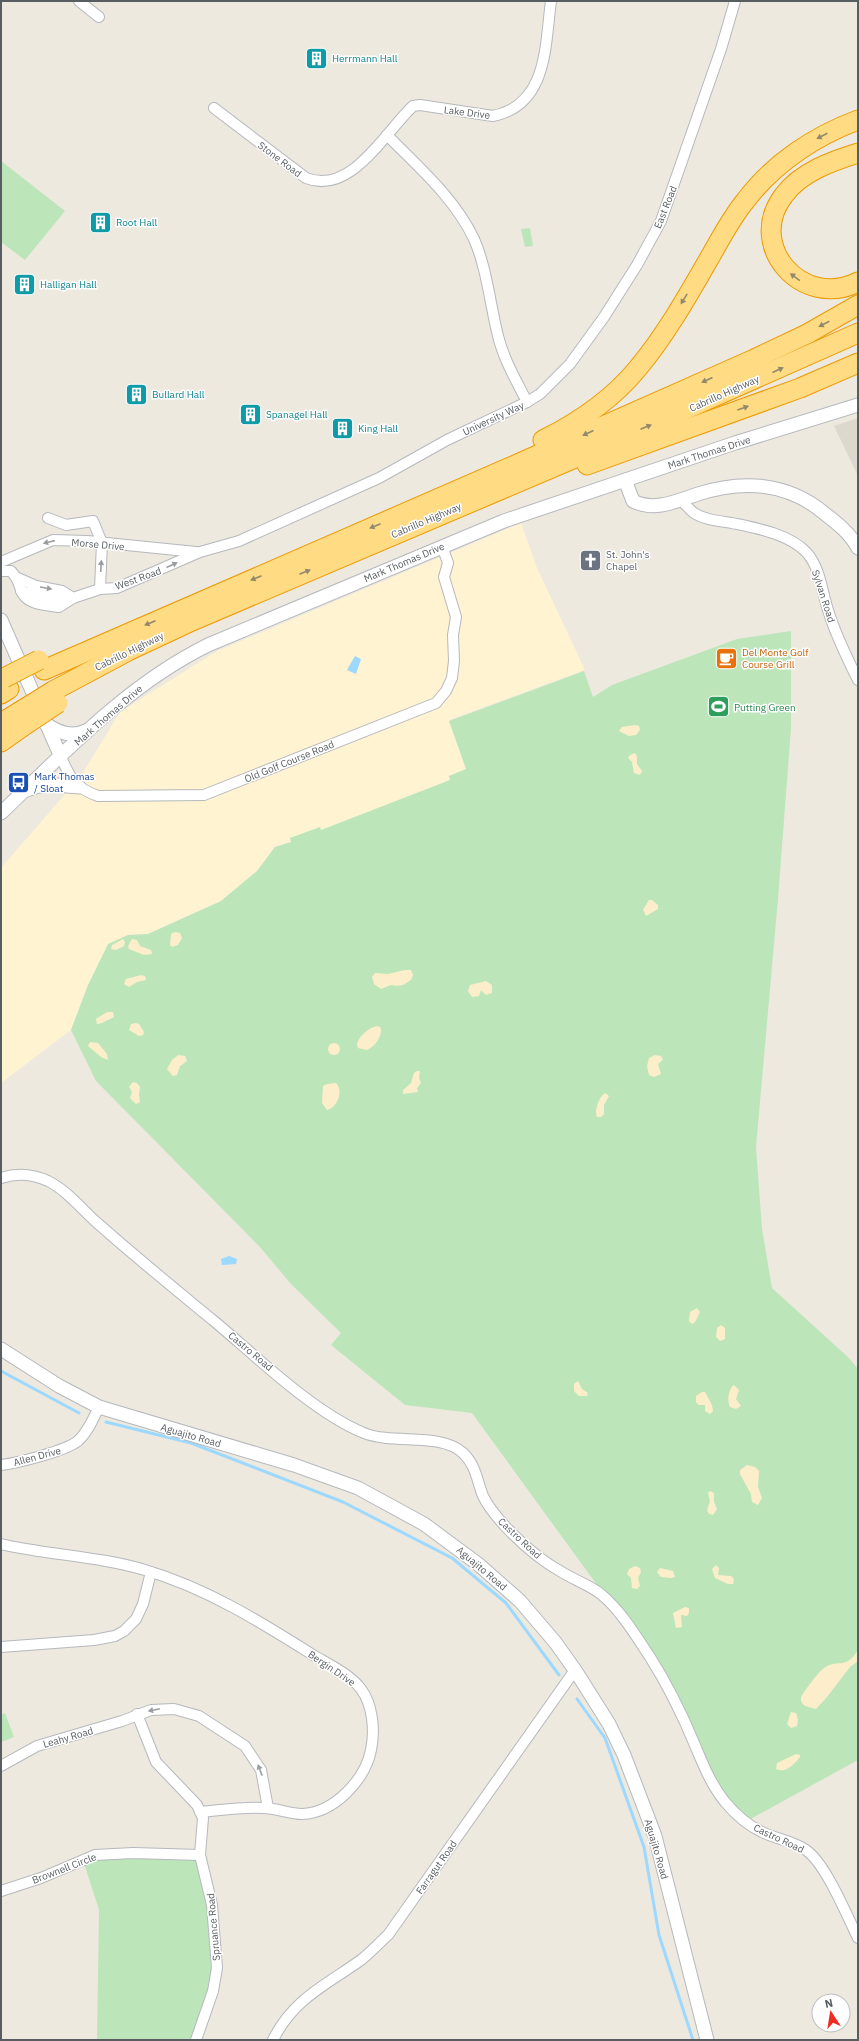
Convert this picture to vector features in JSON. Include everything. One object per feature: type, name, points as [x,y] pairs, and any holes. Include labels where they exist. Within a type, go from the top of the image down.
[{"type":"highway","points":[[411,510],[574,423],[610,397],[631,377],[653,348],[705,266],[736,213],[765,178],[813,141],[858,120]]},
{"type":"highway","points":[[705,266],[744,213],[773,186],[818,159],[858,143]]},
{"type":"highway","points":[[858,153],[822,167],[795,184],[784,194],[777,206],[773,220],[772,234],[774,247],[782,264],[790,273],[803,282],[820,288],[831,289],[846,287],[858,282]]},
{"type":"highway","name":"Cabrillo Highway","points":[[4,685],[42,665],[113,639],[411,510],[764,354],[807,334],[858,305]]},
{"type":"highway","name":"Cabrillo Highway","points":[[22,718],[165,633],[616,440],[858,333]]},
{"type":"highway","points":[[481,497],[564,474],[800,388],[858,363]]},
{"type":"highway","points":[[800,388],[846,379],[858,374]]},
{"type":"highway","points":[[1,723],[22,718]]},
{"type":"highway","points":[[1,742],[22,718]]},
{"type":"street","points":[[79,1],[99,17]]},
{"type":"street","name":"Lake Drive","points":[[387,135],[413,106],[420,105],[493,116],[503,114],[521,103],[531,92],[540,73],[551,1]]},
{"type":"street","name":"East Road","points":[[527,402],[540,394],[570,364],[604,316],[637,265],[661,221],[721,50],[735,1]]},
{"type":"street","name":"Stone Road","points":[[214,108],[306,178],[312,180],[328,181],[344,176],[361,162],[387,135]]},
{"type":"street","name":"University Way","points":[[200,552],[239,541],[373,481],[446,440],[527,402],[512,375],[502,349],[481,262],[470,233],[447,196],[387,135]]},
{"type":"street","name":"Mark Thomas Drive","points":[[1,813],[116,705],[148,681],[199,650],[504,521],[735,443],[858,405]]},
{"type":"street","points":[[625,480],[633,501],[642,506],[654,506],[729,487],[762,486],[781,489],[815,506],[843,529],[858,548]]},
{"type":"street","name":"Sylvan Road","points":[[681,500],[694,513],[706,518],[754,528],[783,538],[797,544],[808,554],[818,574],[829,613],[840,642],[858,680]]},
{"type":"street","points":[[48,518],[66,525],[93,521],[102,543],[100,589]]},
{"type":"street","name":"Morse Drive","points":[[1,562],[53,540],[102,543],[179,552],[200,552]]},
{"type":"street","name":"Old Golf Course Road","points":[[1,620],[4,639],[32,693],[72,780],[79,787],[98,796],[204,795],[436,702],[446,691],[452,678],[454,661],[453,635],[456,617],[444,577],[448,563],[442,546]]},
{"type":"street","name":"West Road","points":[[18,578],[21,591],[26,599],[33,603],[59,607],[73,598],[100,589],[117,588],[200,552]]},
{"type":"street","points":[[1,572],[10,571],[18,578],[36,586],[62,591],[73,598]]},
{"type":"street","points":[[46,724],[60,732],[69,734],[80,734],[91,728]]},
{"type":"street","points":[[24,791],[48,784],[79,787]]},
{"type":"street","name":"Castro Road","points":[[1,1178],[25,1175],[39,1178],[55,1186],[298,1390],[348,1425],[367,1434],[388,1440],[442,1442],[461,1451],[471,1462],[483,1496],[493,1512],[507,1528],[531,1550],[558,1571],[601,1595],[613,1607],[649,1656],[667,1686],[695,1744],[703,1767],[723,1799],[737,1816],[759,1831],[798,1846],[813,1856],[838,1897],[858,1938]]},
{"type":"street","name":"Aguajito Road","points":[[1,1350],[59,1386],[99,1407],[294,1464],[358,1488],[397,1508],[452,1544],[478,1564],[520,1601],[555,1642],[576,1670],[609,1724],[627,1762],[655,1836],[707,2040]]},
{"type":"street","name":"Allen Drive","points":[[1,1465],[64,1448],[77,1442],[86,1432],[99,1407]]},
{"type":"street","name":"Bergin Drive","points":[[1,1544],[118,1563],[151,1572],[202,1590],[245,1612],[346,1675],[356,1684],[366,1697],[372,1722],[372,1744],[367,1762],[354,1784],[331,1804],[312,1812],[298,1814],[268,1808],[200,1812]]},
{"type":"street","points":[[1,1647],[94,1640],[120,1633],[131,1626],[140,1613],[151,1572]]},
{"type":"street","name":"Farragut Road","points":[[273,2040],[279,2027],[299,2003],[318,1987],[360,1960],[388,1935],[576,1670]]},
{"type":"street","name":"Leahy Road","points":[[1,1766],[37,1746],[122,1721],[137,1714],[160,1709],[182,1710],[199,1716],[238,1740],[250,1753],[261,1770],[268,1808]]},
{"type":"street","name":"Spruance Road","points":[[137,1714],[156,1762],[190,1798],[200,1812],[204,1824],[200,1855],[212,1904],[217,1968],[213,1991],[196,2040]]},
{"type":"street","name":"Brownell Circle","points":[[1,1892],[41,1878],[94,1855],[133,1853],[200,1855]]},
{"type":"shaded area","points":[[858,418],[858,476],[834,426]]},
{"type":"shaded area","points":[[521,523],[537,568],[585,670],[449,720],[467,769],[449,776],[450,780],[358,817],[321,830],[320,828],[290,838],[291,842],[275,847],[257,871],[221,901],[148,934],[128,935],[88,985],[71,1030],[1,1083],[1,868],[81,776],[120,712],[217,651]]},
{"type":"green space","points":[[1,161],[65,211],[25,260],[1,242]]},
{"type":"green space","points":[[530,228],[533,246],[525,247],[521,229]]},
{"type":"green space","points":[[791,631],[791,728],[778,899],[756,1147],[762,1229],[772,1288],[849,1358],[858,1369],[858,1760],[745,1822],[723,1799],[667,1686],[613,1607],[472,1413],[405,1405],[331,1345],[341,1333],[291,1284],[260,1247],[96,1081],[71,1030],[88,985],[108,944],[128,935],[148,934],[221,901],[257,871],[275,847],[291,842],[290,838],[320,827],[321,830],[450,780],[449,776],[466,769],[449,721],[584,671],[593,697],[612,685],[737,639]]},
{"type":"green space","points":[[5,1713],[14,1737],[1,1742],[1,1715]]},
{"type":"green space","points":[[200,1855],[217,1968],[196,2040],[97,2040],[99,1910],[83,1860]]},
{"type":"sand","points":[[635,725],[639,726],[640,730],[636,735],[629,736],[619,731],[622,727]]},
{"type":"sand","points":[[635,753],[637,756],[637,764],[642,771],[640,775],[634,773],[632,762],[628,758],[630,755]]},
{"type":"sand","points":[[649,900],[652,900],[658,905],[658,909],[646,916],[643,910]]},
{"type":"sand","points":[[175,932],[180,933],[182,938],[178,945],[172,947],[170,945],[171,934]]},
{"type":"sand","points":[[123,939],[125,942],[124,946],[116,950],[111,949],[112,945]]},
{"type":"sand","points":[[132,939],[137,940],[140,946],[151,950],[152,954],[144,955],[129,949],[128,946]]},
{"type":"sand","points":[[411,970],[413,975],[411,980],[403,985],[391,985],[381,989],[374,984],[372,977],[375,973],[388,974]]},
{"type":"sand","points":[[141,975],[145,976],[146,980],[137,982],[129,987],[124,984],[126,979]]},
{"type":"sand","points":[[486,981],[492,985],[492,993],[486,995],[481,990],[479,996],[472,997],[468,991],[470,985]]},
{"type":"sand","points":[[107,1012],[113,1012],[114,1017],[97,1024],[96,1019]]},
{"type":"sand","points":[[131,1024],[139,1024],[144,1032],[143,1035],[139,1036],[129,1030]]},
{"type":"sand","points":[[378,1026],[381,1028],[381,1031],[375,1044],[367,1050],[358,1048],[357,1044],[362,1035],[371,1028]]},
{"type":"sand","points":[[90,1042],[98,1043],[107,1054],[108,1060],[101,1057],[88,1046]]},
{"type":"sand","points":[[334,1043],[338,1045],[340,1049],[338,1053],[334,1055],[330,1053],[328,1049],[330,1045]]},
{"type":"sand","points":[[178,1055],[185,1056],[187,1061],[180,1066],[177,1075],[173,1076],[167,1069],[172,1060]]},
{"type":"sand","points":[[655,1055],[661,1056],[663,1060],[658,1064],[661,1074],[654,1077],[649,1075],[647,1066],[649,1058]]},
{"type":"sand","points":[[420,1071],[419,1078],[421,1083],[417,1088],[418,1092],[403,1094],[403,1090],[411,1083],[414,1073]]},
{"type":"sand","points":[[133,1082],[137,1083],[140,1087],[140,1102],[136,1104],[130,1098],[132,1092],[129,1087]]},
{"type":"sand","points":[[336,1083],[339,1090],[338,1099],[331,1109],[327,1110],[322,1103],[323,1086]]},
{"type":"sand","points":[[605,1093],[609,1096],[604,1105],[604,1114],[601,1117],[597,1117],[596,1111],[598,1104],[601,1097]]},
{"type":"sand","points":[[697,1308],[700,1312],[695,1322],[692,1324],[689,1321],[690,1312]]},
{"type":"sand","points":[[721,1325],[725,1328],[725,1339],[720,1341],[716,1337],[717,1328]]},
{"type":"sand","points":[[578,1381],[582,1389],[588,1393],[587,1396],[579,1396],[574,1391],[574,1384]]},
{"type":"sand","points":[[734,1385],[739,1390],[736,1399],[741,1406],[736,1409],[730,1407],[729,1402],[729,1392]]},
{"type":"sand","points":[[702,1392],[705,1392],[712,1406],[713,1411],[710,1414],[705,1411],[705,1405],[699,1405],[696,1402],[696,1396]]},
{"type":"sand","points":[[747,1465],[755,1467],[759,1471],[758,1487],[762,1498],[758,1505],[752,1502],[751,1494],[740,1474],[740,1470]]},
{"type":"sand","points":[[710,1491],[714,1493],[714,1502],[717,1509],[713,1515],[709,1514],[707,1510],[710,1501],[708,1493]]},
{"type":"sand","points":[[716,1565],[719,1568],[718,1575],[731,1576],[734,1579],[733,1584],[728,1584],[715,1578],[712,1569]]},
{"type":"sand","points":[[635,1566],[640,1568],[641,1572],[638,1578],[640,1586],[637,1589],[632,1588],[631,1578],[627,1574],[629,1569]]},
{"type":"sand","points":[[660,1568],[673,1571],[675,1577],[661,1577],[657,1572]]},
{"type":"sand","points":[[685,1607],[689,1608],[689,1613],[687,1616],[681,1615],[682,1627],[676,1628],[673,1613]]},
{"type":"sand","points":[[858,1650],[858,1661],[850,1667],[816,1709],[805,1706],[801,1698],[822,1670],[829,1665],[849,1660]]},
{"type":"sand","points":[[791,1712],[796,1713],[798,1720],[797,1726],[791,1728],[787,1724]]},
{"type":"sand","points":[[796,1754],[800,1755],[800,1757],[790,1768],[783,1770],[776,1769],[777,1763]]},
{"type":"water","points":[[355,656],[361,659],[356,674],[347,670]]},
{"type":"water","points":[[229,1256],[237,1259],[236,1264],[222,1265],[221,1259]]},
{"type":"waterway","points":[[1,1371],[79,1413]]},
{"type":"waterway","points":[[106,1422],[191,1443],[343,1502],[452,1558],[506,1603],[559,1675]]},
{"type":"waterway","points":[[577,1699],[605,1738],[644,1847],[659,1935],[693,2040]]},
{"type":"place","name":"Herrmann Hall","points":[[316,58]]},
{"type":"place","name":"Root Hall","points":[[101,222]]},
{"type":"place","name":"Halligan Hall","points":[[24,284]]},
{"type":"place","name":"Bullard Hall","points":[[137,394]]},
{"type":"place","name":"Spanagel Hall","points":[[250,414]]},
{"type":"place","name":"King Hall","points":[[343,428]]},
{"type":"place","name":"St. John's Chapel","points":[[590,560]]},
{"type":"place","name":"Del Monte Golf Course Grill","points":[[726,658]]},
{"type":"place","name":"Putting Green","points":[[719,707]]},
{"type":"place","name":"Mark Thomas / Sloat","points":[[19,782]]}]
